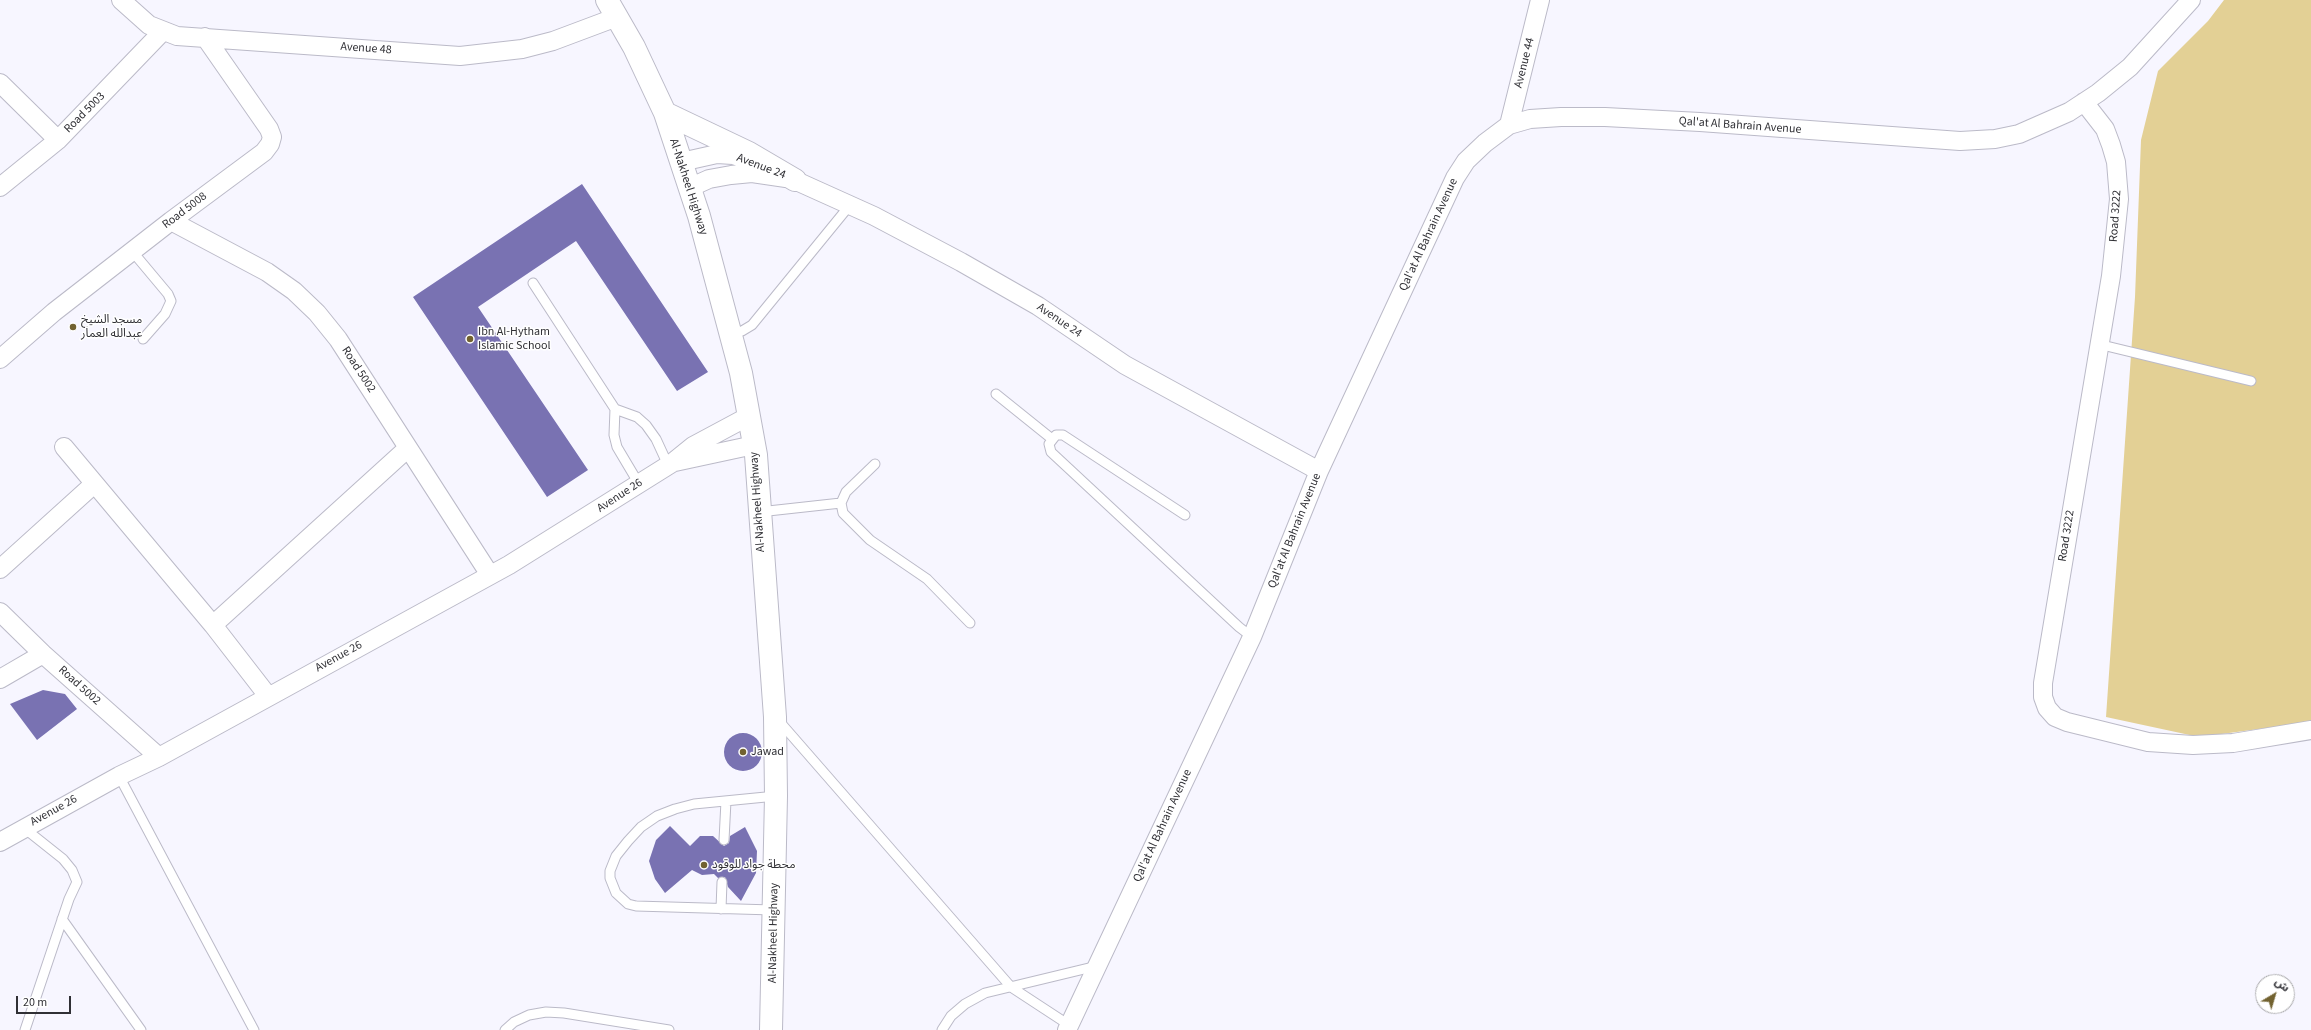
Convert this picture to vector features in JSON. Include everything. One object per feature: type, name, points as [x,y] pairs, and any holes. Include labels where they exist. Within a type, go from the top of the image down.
[{"type":"street","name":"Avenue 48","points":[[121,0],[149,25],[162,32],[178,36],[460,56],[522,49],[553,41],[612,8]]},
{"type":"street","name":"Avenue 44","points":[[1510,125],[1540,0]]},
{"type":"street","name":"Qal'at Al Bahrain Avenue","points":[[1068,1027],[1252,637],[1319,471],[1455,178],[1466,161],[1485,143],[1510,125],[1530,119],[1605,117],[1960,141],[1995,139],[2019,134],[2042,125],[2084,102],[2130,67],[2191,0]]},
{"type":"street","name":"Al-Nakheel Highway","points":[[612,8],[634,47],[665,113],[681,162],[731,333],[741,373],[754,445],[775,717],[776,796],[771,1030]]},
{"type":"street","name":"Road 5003","points":[[0,187],[58,140],[162,32]]},
{"type":"street","name":"Road 5008","points":[[0,359],[54,312],[171,221],[264,152],[270,144],[272,137],[269,129],[205,37]]},
{"type":"street","points":[[0,83],[58,140]]},
{"type":"street","name":"Road 3222","points":[[2084,102],[2105,129],[2116,162],[2119,181],[2119,199],[2111,276],[2098,344],[2043,683],[2043,697],[2047,708],[2055,717],[2067,722],[2148,742],[2193,745],[2233,743],[2311,730]]},
{"type":"street","points":[[665,113],[749,153],[795,180]]},
{"type":"street","name":"Avenue 24","points":[[681,162],[717,154],[733,156],[795,180],[850,205],[961,262],[1038,306],[1125,365],[1319,471]]},
{"type":"street","name":"Avenue 24","points":[[689,188],[710,179],[752,173],[774,175],[795,180]]},
{"type":"street","name":"Road 5002","points":[[171,221],[267,272],[294,291],[318,313],[338,339],[490,575]]},
{"type":"street","name":"Avenue 26","points":[[8,832],[159,757],[490,575],[551,540],[670,464],[693,446],[749,416]]},
{"type":"street","name":"Avenue 26","points":[[670,464],[754,445]]},
{"type":"street","points":[[64,447],[213,625],[268,696]]},
{"type":"street","points":[[213,625],[408,448]]},
{"type":"street","points":[[0,569],[94,484]]},
{"type":"street","name":"Road 5002","points":[[0,612],[43,654],[159,757]]},
{"type":"street","points":[[0,679],[43,654]]},
{"type":"lane","points":[[731,333],[742,331],[752,325],[850,205]]},
{"type":"lane","points":[[132,251],[168,294],[171,301],[165,314],[143,339]]},
{"type":"lane","points":[[533,283],[616,409],[637,418],[646,425],[670,464]]},
{"type":"lane","points":[[2098,344],[2252,381]]},
{"type":"lane","points":[[996,394],[1052,438]]},
{"type":"lane","points":[[616,409],[614,435],[617,447],[639,484]]},
{"type":"lane","points":[[1185,515],[1063,435],[1056,435],[1052,438],[1049,444],[1050,452],[1238,627],[1252,637]]},
{"type":"lane","points":[[875,464],[850,488],[841,502],[843,513],[857,529],[927,579],[970,623]]},
{"type":"lane","points":[[759,512],[841,502]]},
{"type":"lane","points":[[775,717],[1011,986],[1068,1027]]},
{"type":"lane","points":[[119,776],[254,1030]]},
{"type":"lane","points":[[774,910],[636,906],[628,904],[616,893],[610,878],[610,871],[616,856],[628,841],[641,827],[658,816],[675,809],[694,804],[776,796]]},
{"type":"lane","points":[[724,840],[726,801]]},
{"type":"lane","points":[[8,832],[63,859],[72,870],[77,882],[62,919],[25,1030]]},
{"type":"lane","points":[[721,909],[722,882]]},
{"type":"lane","points":[[62,919],[141,1030]]},
{"type":"lane","points":[[942,1030],[951,1016],[965,1004],[984,993],[1097,966]]},
{"type":"lane","points":[[505,1030],[514,1022],[529,1014],[546,1012],[564,1013],[669,1030]]},
{"type":"shaded area","points":[[2224,0],[2311,0],[2311,722],[2199,737],[2106,717],[2135,297],[2141,140],[2158,71],[2208,21]]},
{"type":"building","name":"Ibn Al-Hytham Islamic School","points":[[582,184],[708,372],[677,391],[576,241],[478,307],[588,470],[547,497],[413,297]]},
{"type":"building","points":[[43,690],[65,694],[77,709],[37,740],[10,704]]},
{"type":"building","name":"Jawad","points":[[743,733],[756,739],[762,752],[756,765],[743,771],[730,765],[724,752],[730,739]]},
{"type":"building","name":"محطة جواد للوقود","points":[[670,826],[690,846],[700,836],[713,836],[724,846],[729,843],[730,836],[745,827],[757,851],[756,873],[741,901],[728,887],[725,877],[718,878],[714,874],[702,875],[692,870],[665,893],[655,879],[649,861],[656,840]]},
{"type":"place","name":"مسجد الشيخ عبدالله العمار","points":[[73,327]]},
{"type":"place","name":"Ibn Al-Hytham Islamic School","points":[[470,339]]},
{"type":"place","name":"Jawad","points":[[743,752]]},
{"type":"place","name":"محطة جواد للوقود","points":[[704,865]]}]
